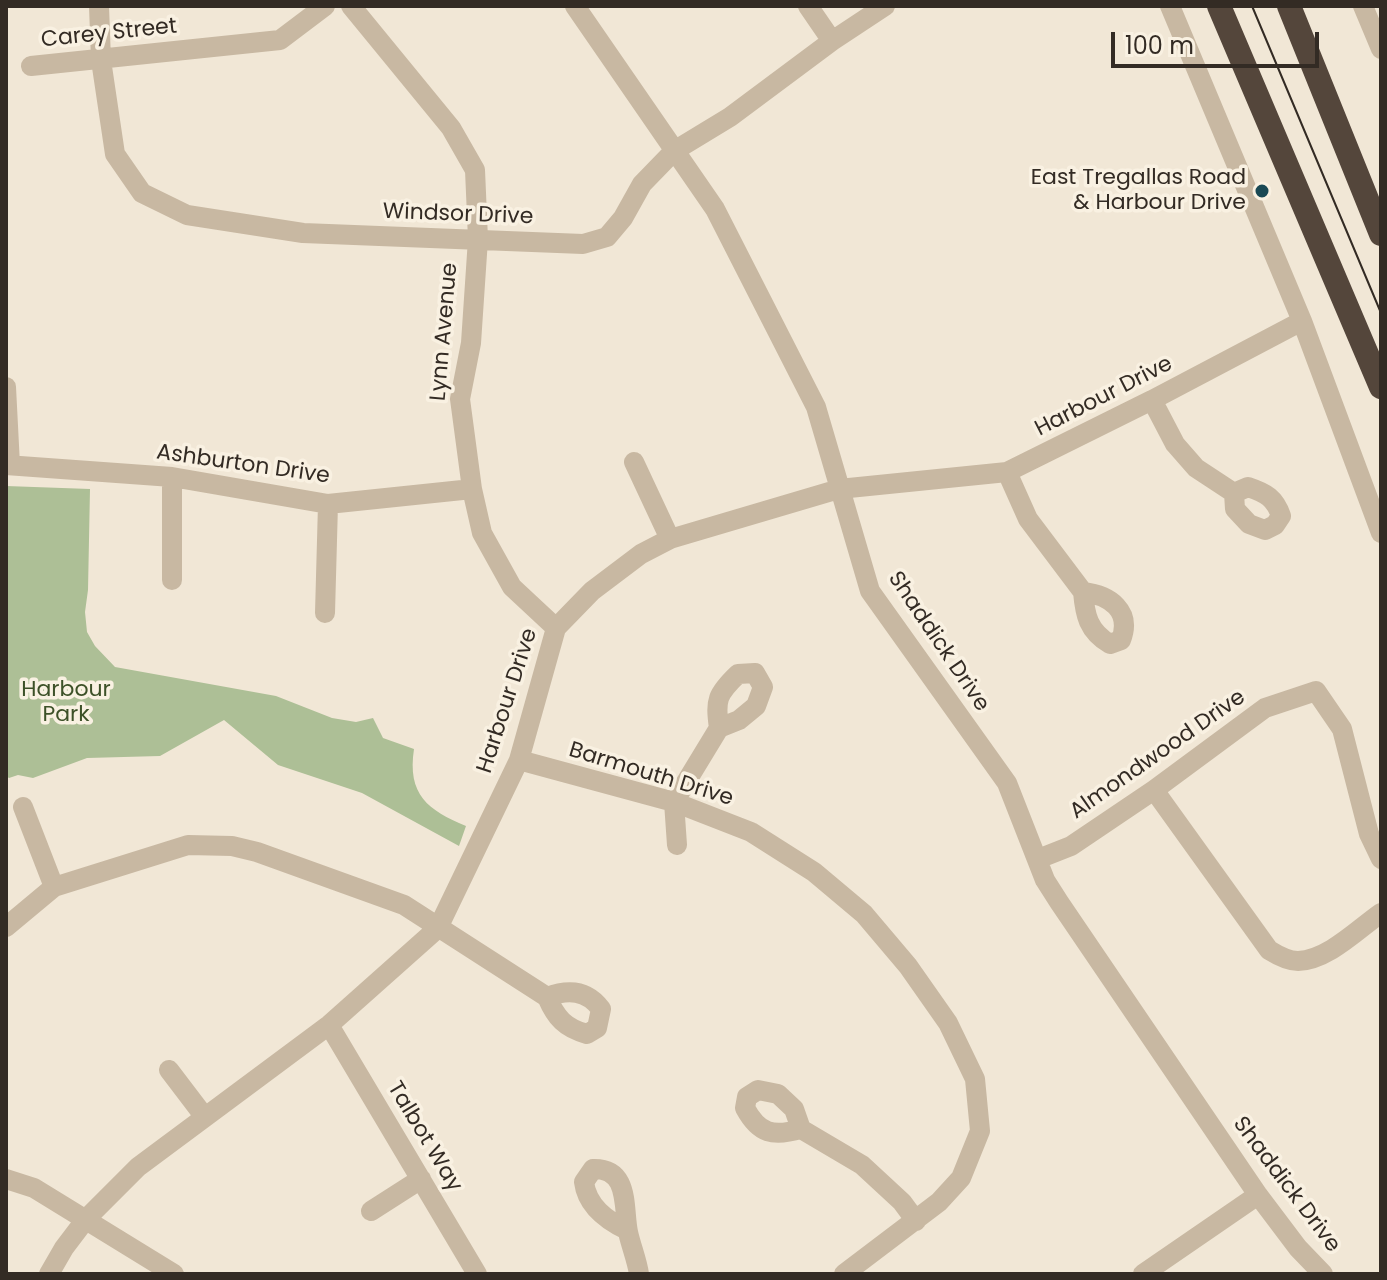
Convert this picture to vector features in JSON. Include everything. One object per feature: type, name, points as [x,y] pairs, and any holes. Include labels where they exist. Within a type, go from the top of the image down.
[{"type":"highway","points":[[1219,6],[1381,387]]},
{"type":"highway","points":[[1289,6],[1381,234]]},
{"type":"street","name":"Windsor Drive","points":[[99,6],[101,60],[115,154],[142,193],[154,199],[187,215],[303,233],[583,244],[607,237],[623,218],[642,184],[674,151],[730,117],[832,41],[885,6]]},
{"type":"street","name":"Carey Street","points":[[31,66],[280,40],[325,6]]},
{"type":"street","name":"Lynn Avenue","points":[[351,6],[451,128],[475,170],[478,239],[471,343],[460,399],[472,489],[482,533],[512,587],[556,628]]},
{"type":"street","name":"Shaddick Drive","points":[[575,6],[715,209],[816,407],[870,591],[1007,783],[1045,880],[1059,902],[1258,1195],[1298,1248],[1323,1274]]},
{"type":"street","points":[[808,6],[832,41]]},
{"type":"street","points":[[1170,6],[1302,321],[1381,533]]},
{"type":"street","points":[[1363,6],[1381,49]]},
{"type":"street","name":"Harbour Drive","points":[[49,1274],[86,1219],[138,1167],[329,1025],[438,928],[519,760],[556,628],[592,591],[641,554],[670,539],[839,489],[1007,472],[1302,321]]},
{"type":"street","points":[[6,387],[8,465]]},
{"type":"street","points":[[1152,400],[1175,444],[1196,468],[1234,493]]},
{"type":"street","points":[[634,462],[670,539]]},
{"type":"street","name":"Ashburton Drive","points":[[8,465],[172,477],[328,504],[472,489]]},
{"type":"street","points":[[1007,472],[1028,519],[1083,592]]},
{"type":"street","points":[[172,477],[172,580]]},
{"type":"street","points":[[325,613],[328,504]]},
{"type":"street","name":"Almondwood Drive","points":[[1038,859],[1071,846],[1154,790],[1265,708],[1316,691],[1342,729],[1369,834],[1381,859]]},
{"type":"street","points":[[677,845],[674,802],[719,728]]},
{"type":"street","name":"Barmouth Drive","points":[[519,760],[674,802],[751,832],[814,872],[864,914],[908,966],[948,1023],[975,1079],[980,1131],[961,1178],[916,1221],[844,1274]]},
{"type":"street","points":[[1154,790],[1269,950],[1281,957],[1296,962],[1311,959],[1381,913]]},
{"type":"street","points":[[23,807],[54,887]]},
{"type":"street","points":[[6,927],[54,887],[188,845],[232,846],[257,852],[404,905],[547,997]]},
{"type":"street","name":"Talbot Way","points":[[329,1025],[477,1274]]},
{"type":"street","points":[[169,1070],[204,1116]]},
{"type":"street","points":[[801,1129],[862,1165],[902,1202],[916,1221]]},
{"type":"street","points":[[6,1179],[34,1188],[174,1274]]},
{"type":"street","points":[[371,1211],[421,1179]]},
{"type":"street","points":[[1143,1274],[1258,1195]]},
{"type":"street","points":[[627,1230],[639,1274]]},
{"type":"green space","name":"Harbour Park","points":[[6,486],[90,489],[85,612],[87,632],[95,646],[115,667],[276,696],[332,718],[356,722],[373,718],[383,738],[414,749],[414,778],[423,799],[441,814],[466,826],[459,846],[362,793],[278,765],[224,720],[160,756],[87,758],[33,778],[6,776]]},
{"type":"tram line","points":[[1252,6],[1381,313]]},
{"type":"place","name":"East Tregallas Road & Harbour Drive","points":[[1262,191]]}]
